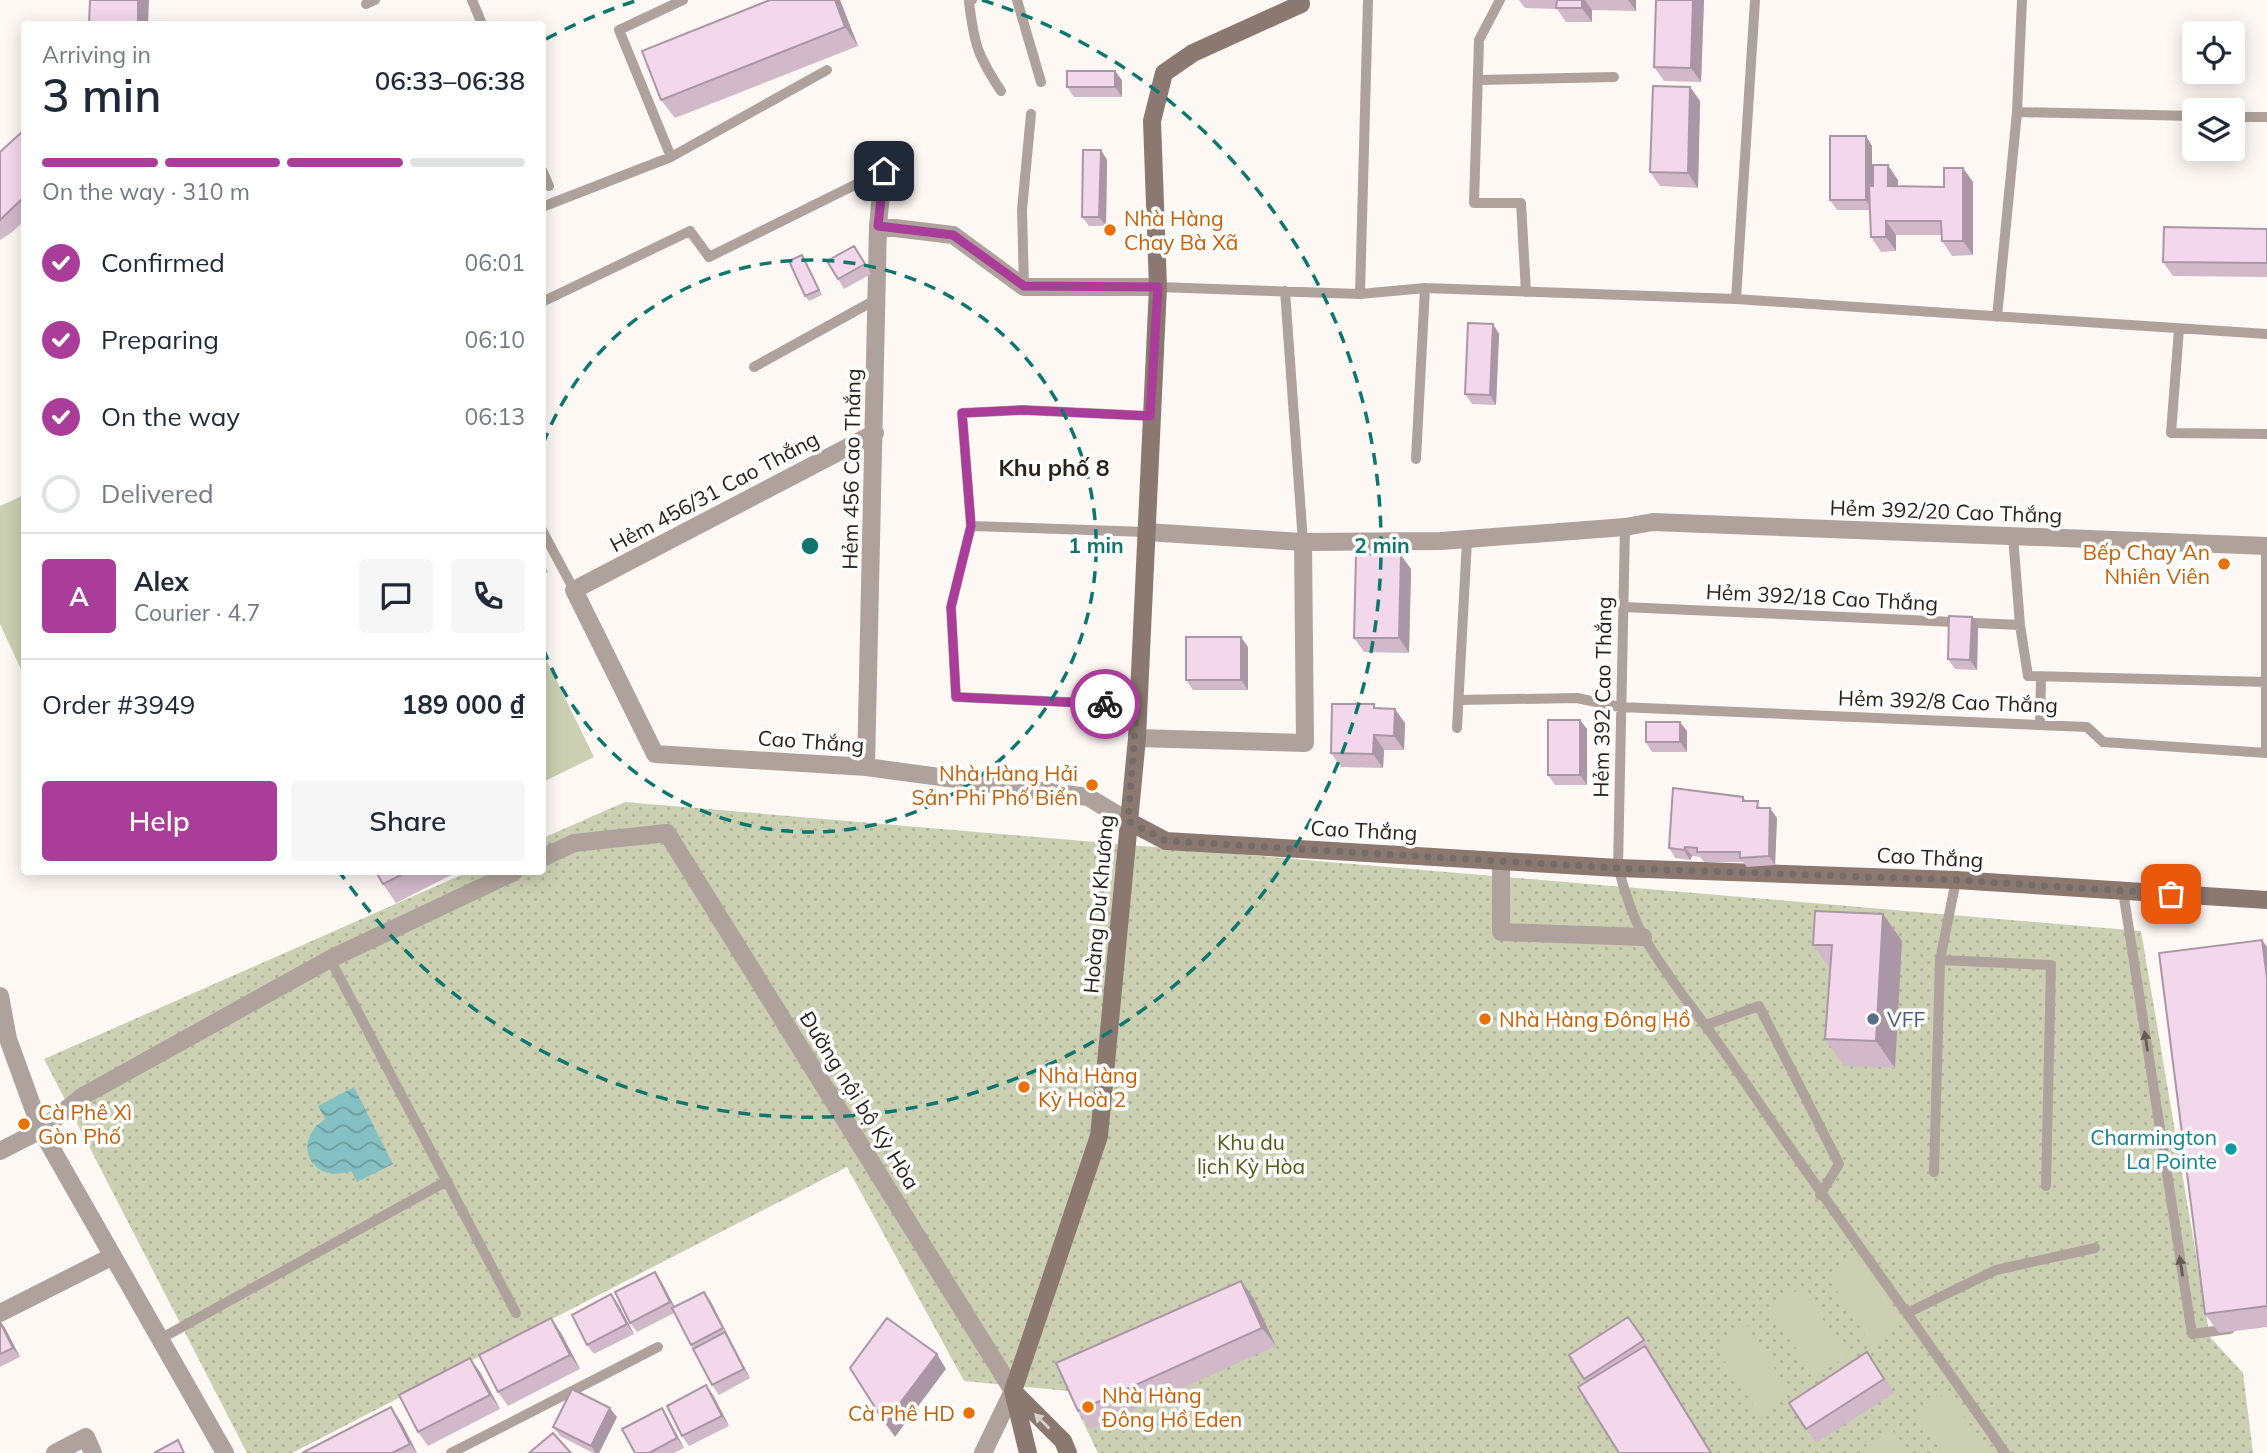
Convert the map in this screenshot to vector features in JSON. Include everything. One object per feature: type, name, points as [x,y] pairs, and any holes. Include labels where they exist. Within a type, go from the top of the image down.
[{"type":"street","name":"Hoàng Dư Khương","points":[[1013,1391],[1100,1136],[1137,738],[1158,287],[1152,121],[1164,73],[1193,53],[1305,1]]},
{"type":"street","name":"Hẻm 456 Cao Thắng","points":[[866,767],[878,226],[884,171]]},
{"type":"street","points":[[878,226],[953,235],[1024,286],[1158,287]]},
{"type":"street","name":"Hẻm 456/31 Cao Thắng","points":[[574,590],[875,433]]},
{"type":"street","name":"Hẻm 392/20 Cao Thắng","points":[[1146,532],[1303,542],[1467,540],[1625,527],[1653,522],[2266,546]]},
{"type":"street","points":[[1137,738],[1304,743],[1303,542]]},
{"type":"street","name":"Cao Thắng","points":[[574,590],[655,754],[866,767],[1088,797],[1166,841],[1618,868],[1956,880],[2267,900]]},
{"type":"street","name":"Đường nội bộ Kỳ Hòa","points":[[546,856],[574,843],[667,834],[1013,1391]]},
{"type":"street","points":[[1501,861],[1501,932],[1643,937]]},
{"type":"street","points":[[0,1151],[41,1130],[83,1096],[330,959],[508,875]]},
{"type":"street","points":[[0,996],[8,1039],[41,1130],[225,1453]]},
{"type":"street","points":[[0,1313],[113,1256]]},
{"type":"street","points":[[983,1453],[1013,1391]]},
{"type":"street","points":[[1013,1391],[1028,1453]]},
{"type":"street","points":[[1013,1391],[1063,1441],[1068,1453]]},
{"type":"street","points":[[55,1453],[86,1437],[93,1453]]},
{"type":"lane","points":[[472,0],[481,21]]},
{"type":"lane","points":[[671,157],[619,30],[683,0]]},
{"type":"lane","points":[[972,0],[969,2],[975,46],[1001,91]]},
{"type":"lane","points":[[1017,0],[1041,82]]},
{"type":"lane","points":[[1360,294],[1368,0]]},
{"type":"lane","points":[[1500,0],[1479,40],[1474,204],[1521,203],[1526,292]]},
{"type":"lane","points":[[1736,299],[1755,0]]},
{"type":"lane","points":[[1997,317],[2017,112],[2022,0]]},
{"type":"lane","points":[[546,205],[671,157],[827,70]]},
{"type":"lane","points":[[1478,80],[1614,77]]},
{"type":"lane","points":[[2017,112],[2182,116]]},
{"type":"lane","points":[[1024,286],[1022,210],[1031,114]]},
{"type":"lane","points":[[2245,117],[2267,117]]},
{"type":"lane","points":[[546,300],[690,231],[709,257],[884,171]]},
{"type":"lane","points":[[546,179],[549,186]]},
{"type":"lane","points":[[1158,287],[1360,294],[1425,288],[1736,299],[2267,334]]},
{"type":"lane","points":[[1416,459],[1425,288]]},
{"type":"lane","points":[[1285,291],[1303,542]]},
{"type":"lane","points":[[754,367],[877,299]]},
{"type":"lane","points":[[2179,329],[2171,433],[2267,434]]},
{"type":"lane","points":[[1137,705],[956,697],[951,607],[971,526],[962,413],[1023,410],[1150,416]]},
{"type":"lane","points":[[971,526],[1146,532]]},
{"type":"lane","name":"Hẻm 392 Cao Thắng","points":[[1618,868],[1625,527]]},
{"type":"lane","points":[[2013,536],[2020,625],[2028,676],[2266,682]]},
{"type":"lane","points":[[546,538],[574,590]]},
{"type":"lane","points":[[1457,728],[1467,540]]},
{"type":"lane","points":[[2266,546],[2266,753]]},
{"type":"lane","name":"Hẻm 392/18 Cao Thắng","points":[[1623,607],[2020,625]]},
{"type":"lane","points":[[2040,678],[2040,724]]},
{"type":"lane","name":"Hẻm 392/8 Cao Thắng","points":[[1459,700],[1577,698],[1620,707],[2087,727],[2103,743],[2266,753]]},
{"type":"lane","points":[[1618,868],[1643,937],[1706,1025],[1820,1195],[1909,1312],[2005,1453]]},
{"type":"lane","points":[[1934,1172],[1940,961],[1956,880]]},
{"type":"lane","points":[[2123,891],[2192,1334],[2242,1328]]},
{"type":"lane","points":[[330,959],[516,1313]]},
{"type":"lane","points":[[1940,961],[2051,965],[2046,1186]]},
{"type":"lane","points":[[1706,1025],[1759,1006],[1839,1164],[1820,1195]]},
{"type":"lane","points":[[160,1339],[447,1181]]},
{"type":"lane","points":[[1909,1312],[1996,1270],[2095,1248]]},
{"type":"lane","points":[[451,1453],[658,1347]]},
{"type":"green space","points":[[21,496],[21,670],[0,624],[0,506]]},
{"type":"green space","points":[[546,659],[594,757],[546,780]]},
{"type":"green space","name":"Khu du lịch Kỳ Hòa","points":[[625,802],[2141,931],[2210,1337],[2243,1373],[2253,1453],[1098,1453],[1068,1391],[964,1381],[847,1167],[292,1453],[247,1453],[44,1059],[461,875],[546,875],[546,837]]},
{"type":"green space","points":[[1859,1254],[1904,1323],[1871,1344],[1826,1275]]},
{"type":"green space","points":[[1802,1287],[1847,1356],[1815,1377],[1769,1308]]},
{"type":"green space","points":[[1746,1324],[1791,1393],[1759,1414],[1714,1345]]},
{"type":"green space","points":[[1948,1392],[1988,1453],[1942,1453],[1915,1413]]},
{"type":"green space","points":[[1892,1429],[1908,1453],[1862,1453],[1860,1450]]},
{"type":"water","points":[[354,1087],[393,1164],[357,1182],[351,1171],[337,1174],[316,1167],[310,1159],[308,1149],[314,1128],[325,1119],[318,1106]]},
{"type":"building","points":[[90,0],[138,0],[138,21],[89,21]]},
{"type":"building","points":[[770,0],[835,0],[845,27],[661,100],[642,51]]},
{"type":"building","points":[[1557,0],[1582,0],[1582,8],[1556,8]]},
{"type":"building","points":[[1656,0],[1693,0],[1691,68],[1654,67]]},
{"type":"building","points":[[1067,71],[1115,71],[1115,87],[1067,87]]},
{"type":"building","points":[[1653,86],[1690,87],[1688,173],[1650,172]]},
{"type":"building","points":[[21,133],[21,200],[0,220],[0,152]]},
{"type":"building","points":[[1830,136],[1866,136],[1866,200],[1830,200]]},
{"type":"building","points":[[1083,150],[1101,150],[1099,217],[1082,217]]},
{"type":"building","points":[[1873,165],[1888,165],[1888,186],[1944,187],[1944,168],[1963,168],[1963,241],[1942,241],[1941,221],[1886,221],[1886,237],[1871,237],[1869,186],[1873,186]]},
{"type":"building","points":[[2164,227],[2267,229],[2267,263],[2163,262]]},
{"type":"building","points":[[854,246],[865,264],[838,279],[827,261]]},
{"type":"building","points":[[802,255],[819,290],[805,296],[789,261]]},
{"type":"building","points":[[1468,323],[1493,324],[1490,395],[1465,394]]},
{"type":"building","points":[[1356,554],[1401,555],[1399,638],[1354,638]]},
{"type":"building","points":[[1949,616],[1972,617],[1970,660],[1948,659]]},
{"type":"building","points":[[1186,637],[1241,637],[1241,680],[1186,680]]},
{"type":"building","points":[[1332,704],[1374,704],[1374,708],[1395,709],[1394,736],[1374,735],[1373,754],[1331,753]]},
{"type":"building","points":[[1548,720],[1580,720],[1580,775],[1548,775]]},
{"type":"building","points":[[1646,722],[1680,722],[1680,742],[1646,742]]},
{"type":"building","points":[[1673,788],[1743,797],[1743,801],[1758,801],[1757,808],[1770,808],[1769,856],[1740,858],[1740,852],[1697,852],[1697,848],[1669,848]]},
{"type":"building","points":[[378,875],[401,875],[383,884]]},
{"type":"building","points":[[1815,911],[1883,914],[1876,1041],[1825,1039],[1832,945],[1813,945]]},
{"type":"building","name":"Charmington La Pointe","points":[[2262,940],[2267,978],[2267,1306],[2205,1314],[2159,953]]},
{"type":"building","points":[[655,1272],[670,1302],[630,1323],[615,1292]]},
{"type":"building","points":[[1241,1281],[1262,1328],[1078,1411],[1056,1363]]},
{"type":"building","points":[[704,1292],[723,1328],[691,1345],[672,1308]]},
{"type":"building","points":[[611,1294],[627,1324],[587,1345],[572,1315]]},
{"type":"building","points":[[1628,1317],[1644,1340],[1584,1379],[1569,1355]]},
{"type":"building","points":[[551,1318],[570,1355],[498,1392],[479,1355]]},
{"type":"building","points":[[887,1318],[937,1354],[885,1423],[850,1368]]},
{"type":"building","points":[[0,1322],[13,1348],[0,1354]]},
{"type":"building","points":[[725,1332],[744,1369],[712,1385],[693,1349]]},
{"type":"building","points":[[1645,1346],[1711,1453],[1619,1453],[1578,1387]]},
{"type":"building","points":[[1867,1352],[1884,1379],[1806,1429],[1789,1403]]},
{"type":"building","points":[[470,1358],[490,1395],[418,1432],[399,1395]]},
{"type":"building","points":[[706,1385],[722,1416],[682,1436],[667,1406]]},
{"type":"building","points":[[572,1389],[610,1408],[591,1446],[553,1427]]},
{"type":"building","points":[[391,1407],[410,1444],[392,1453],[302,1453]]},
{"type":"building","points":[[662,1408],[677,1438],[649,1453],[635,1453],[622,1429]]},
{"type":"building","points":[[553,1433],[571,1453],[529,1453]]},
{"type":"building","points":[[178,1440],[184,1453],[154,1453]]},
{"type":"way so far","points":[[1105,704],[1137,705],[1137,738],[1128,821],[1166,841],[1618,868],[1956,880],[2171,894]]},
{"type":"place","name":"Nhà Hàng Chay Bà Xã","points":[[1110,230]]},
{"type":"place","name":"Bếp Chay An Nhiên Viên","points":[[2224,564]]},
{"type":"place","name":"Nhà Hàng Hải Sản Phi Phố Biển","points":[[1092,785]]},
{"type":"place","name":"Nhà Hàng Đông Hồ","points":[[1485,1019]]},
{"type":"place","name":"VFF","points":[[1873,1019]]},
{"type":"place","name":"Nhà Hàng Kỳ Hoà 2","points":[[1024,1087]]},
{"type":"place","name":"Cà Phê Xì Gòn Phố","points":[[24,1124]]},
{"type":"place","name":"Charmington La Pointe","points":[[2231,1149]]},
{"type":"place","name":"Nhà Hàng Đông Hồ Eden","points":[[1088,1407]]},
{"type":"place","name":"Cà Phê HD","points":[[969,1413]]},
{"type":"district","name":"Khu phố 8","points":[[1054,467]]},
{"type":"route","points":[[884,171],[878,226],[953,235],[1024,286],[1158,287],[1150,416],[1023,410],[962,413],[971,526],[951,607],[956,697],[1105,704]]}]
